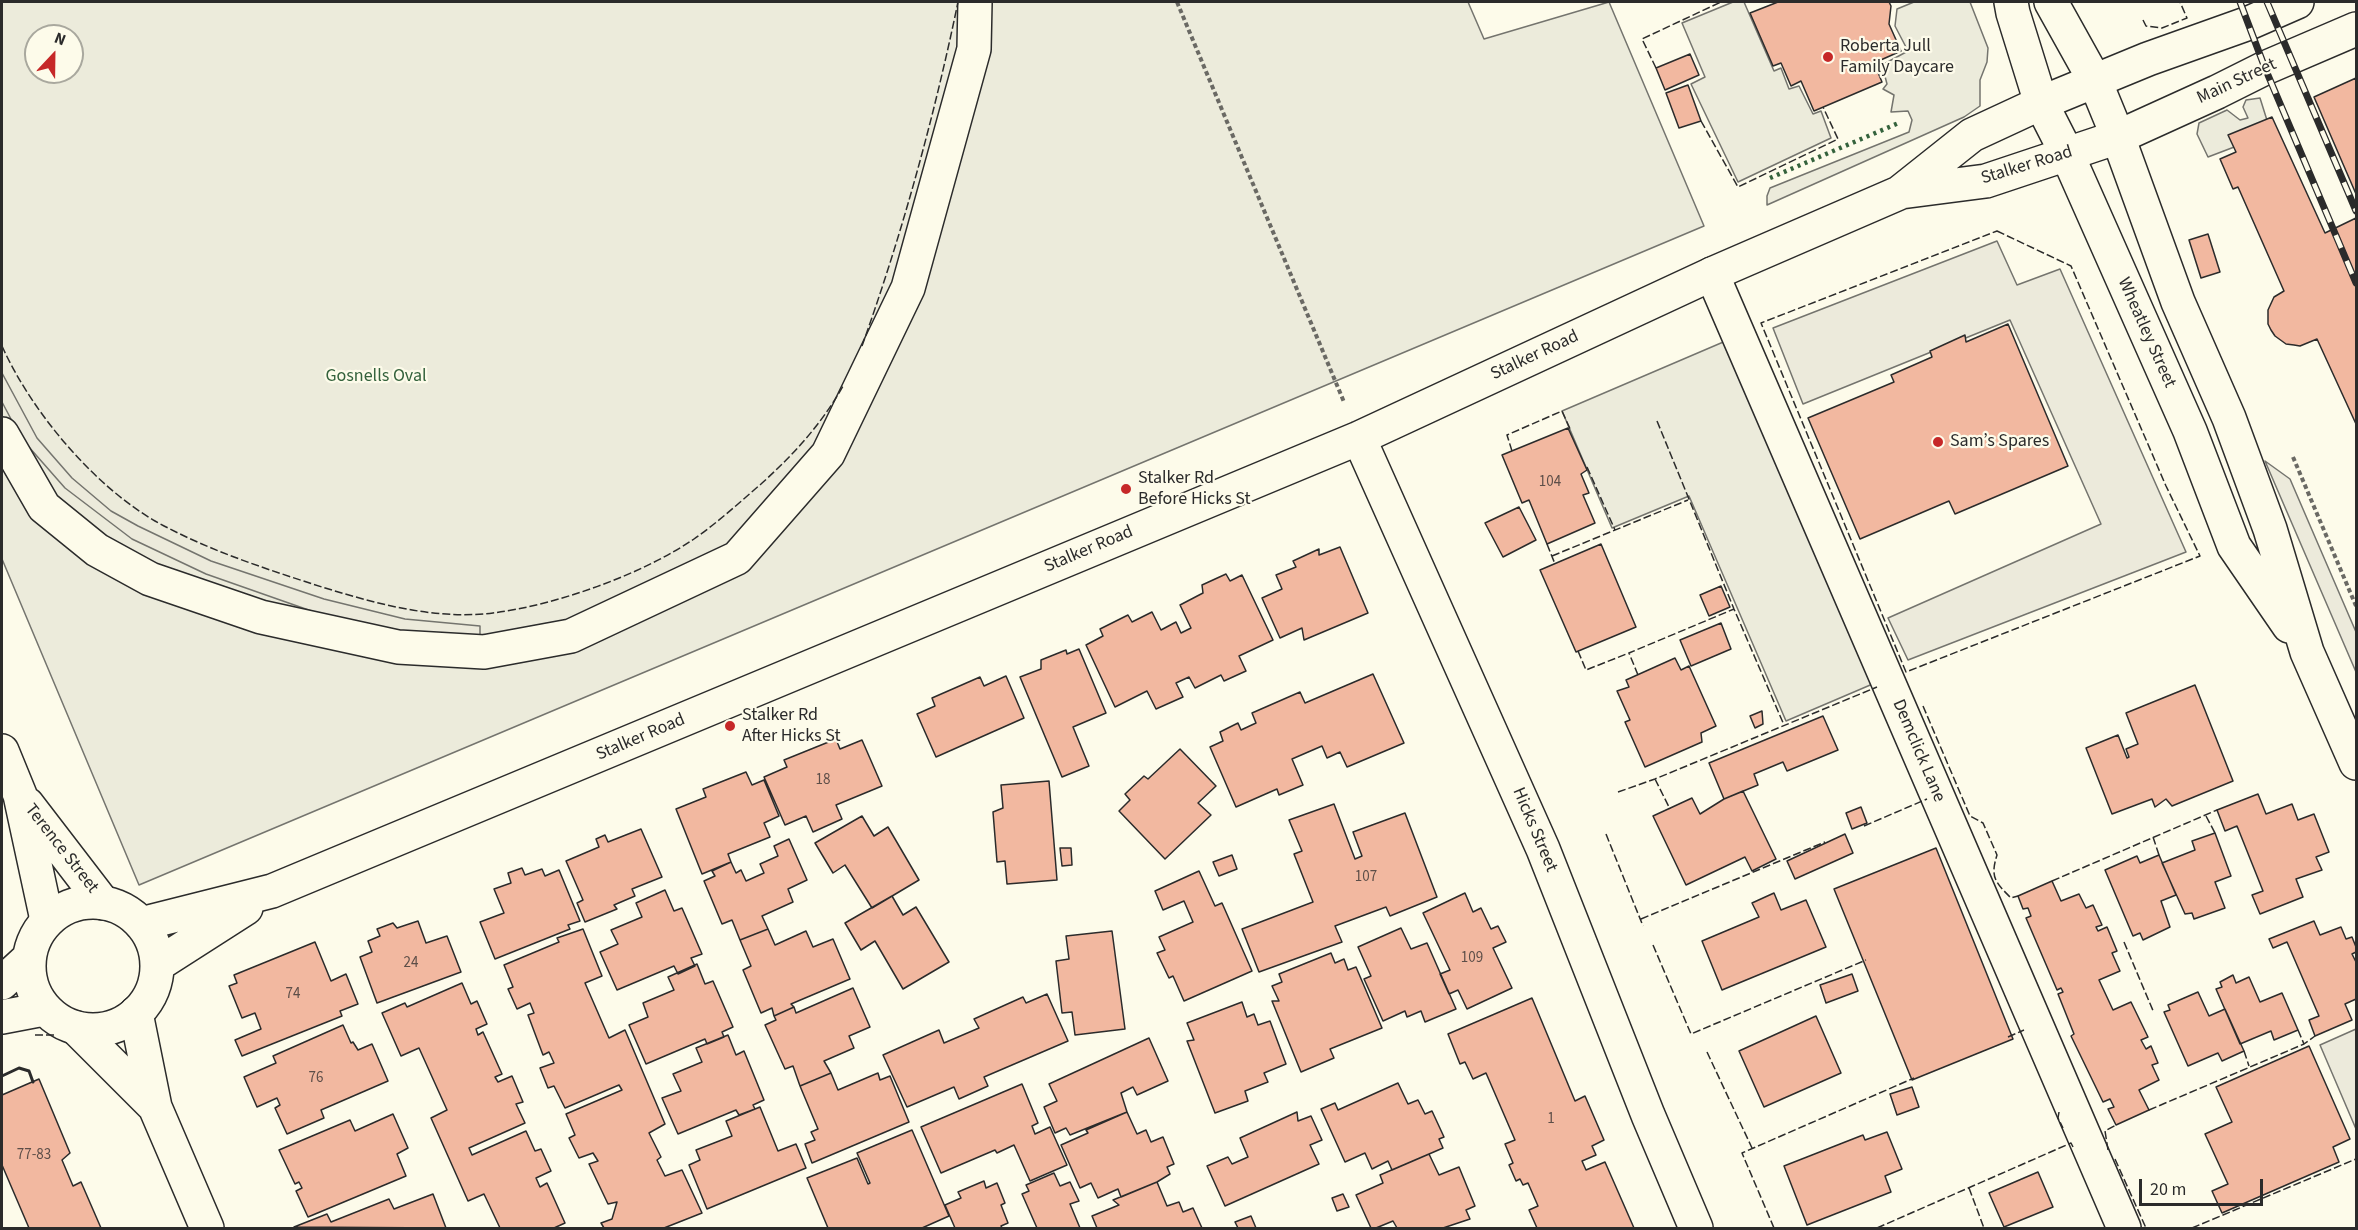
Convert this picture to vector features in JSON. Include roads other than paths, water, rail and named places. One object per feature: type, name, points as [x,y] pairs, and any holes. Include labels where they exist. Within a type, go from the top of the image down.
[{"type":"main road","points":[[2,434],[44,507],[97,550],[150,579],[261,617],[398,647],[484,651],[571,636],[737,558],[828,454],[908,288],[974,49],[975,2]]},
{"type":"main road","name":"Wheatley Street","points":[[2011,2],[2041,103],[2067,154],[2190,431],[2234,546],[2307,652]]},
{"type":"main road","name":"Wheatley Street","points":[[2051,2],[2095,81],[2118,137],[2178,302],[2229,418],[2266,518],[2307,652],[2356,764]]},
{"type":"main road","points":[[2095,81],[2297,2]]},
{"type":"main road","name":"Main Street","points":[[2118,137],[2265,68],[2356,29]]},
{"type":"main road","name":"Stalker Road","points":[[141,924],[272,891],[1359,438],[1712,274],[1899,193],[1972,135],[2095,81]]},
{"type":"main road","name":"Stalker Road","points":[[1899,193],[1986,181],[2118,137]]},
{"type":"main road","name":"Demclick Lane","points":[[1712,274],[2124,1228]]},
{"type":"main road","name":"Hicks Street","points":[[1359,438],[1543,849],[1648,1115],[1696,1228]]},
{"type":"main road","name":"Terence Street","points":[[2,751],[20,795],[47,920]]},
{"type":"main road","name":"Terence Street","points":[[20,795],[103,903]]},
{"type":"main road","name":"Stalker Road","points":[[157,965],[272,891]]},
{"type":"main road","points":[[103,903],[124,910],[141,924],[153,943],[157,965],[155,983],[148,999],[136,1013],[119,1025],[98,1030],[76,1028],[59,1021],[44,1009],[31,985],[28,959],[34,938],[47,920],[73,905],[103,903]]},
{"type":"main road","points":[[2,983],[28,959]]},
{"type":"main road","points":[[2,1017],[44,1009]]},
{"type":"main road","points":[[136,1013],[155,1107],[207,1228]]},
{"type":"main road","points":[[76,1028],[155,1107]]},
{"type":"railway","points":[[2240,2],[2265,68],[2356,283]]},
{"type":"railway","points":[[2267,2],[2356,211]]},
{"type":"place","name":"Roberta Jull Family Daycare","points":[[1828,57]]},
{"type":"place","name":"Sam’s Spares","points":[[1938,442]]},
{"type":"place","name":"Stalker Rd Before Hicks St","points":[[1126,489]]},
{"type":"place","name":"Stalker Rd After Hicks St","points":[[730,726]]},
{"type":"park label","name":"Gosnells Oval","points":[[376,377]]}]
